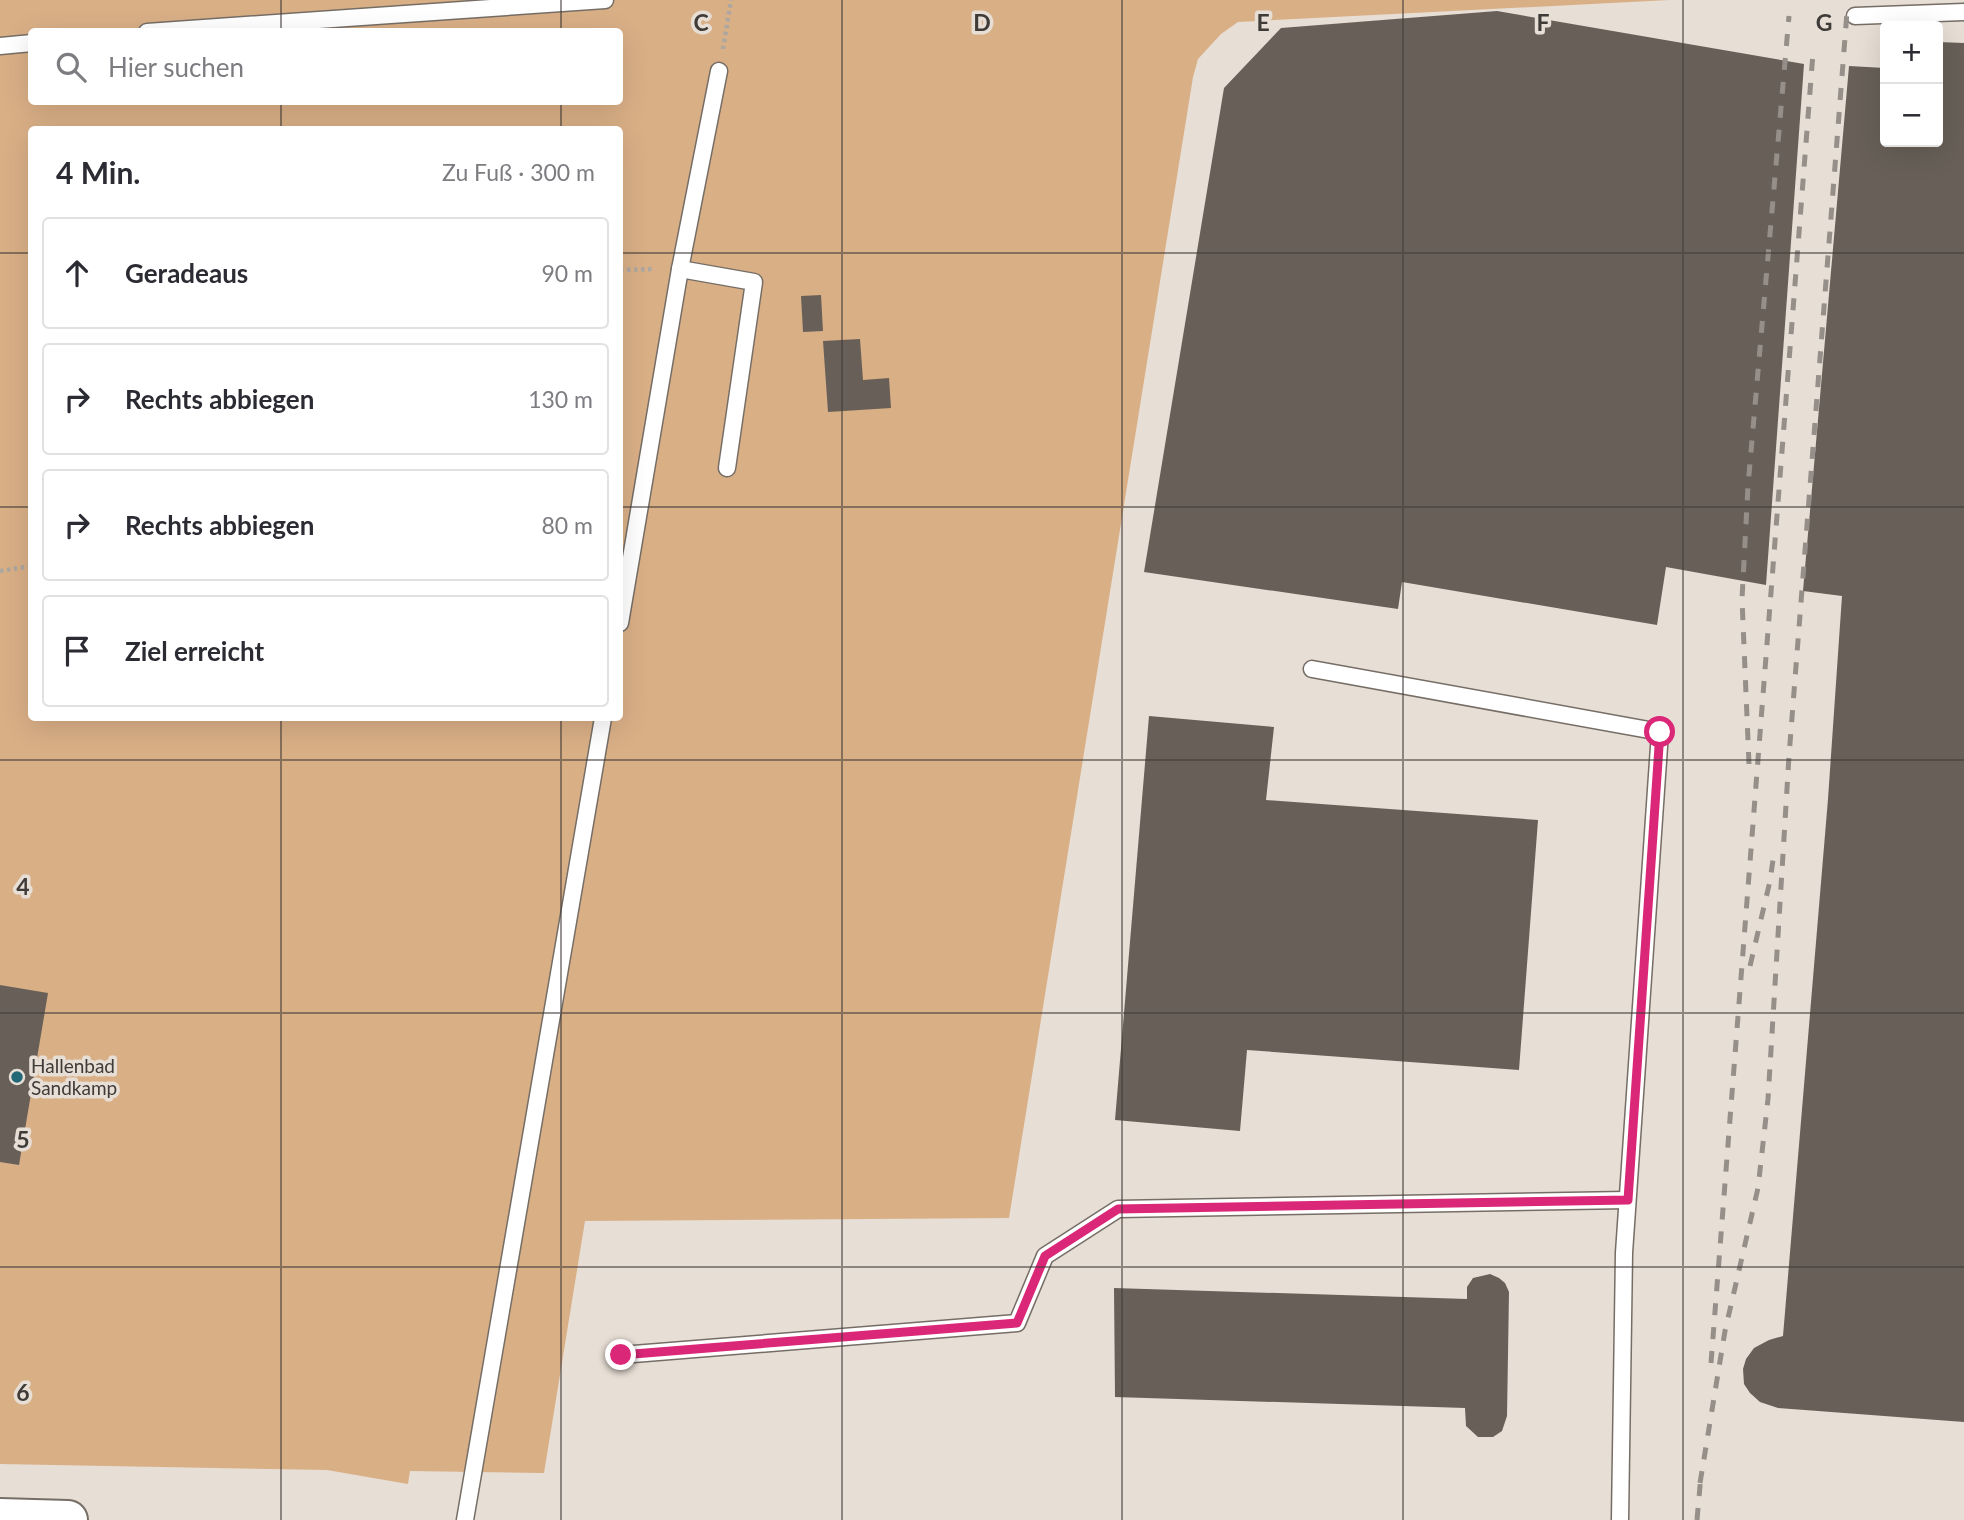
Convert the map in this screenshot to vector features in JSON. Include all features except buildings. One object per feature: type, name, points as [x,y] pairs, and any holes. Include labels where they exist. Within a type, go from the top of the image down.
[{"type":"lane","points":[[204,28],[605,0]]},
{"type":"lane","points":[[1855,16],[1964,12]]},
{"type":"lane","points":[[0,46],[28,43]]},
{"type":"lane","points":[[623,605],[680,269],[719,71]]},
{"type":"lane","points":[[680,269],[754,282],[727,468]]},
{"type":"lane","points":[[1312,669],[1660,732],[1624,1266],[1620,1520]]},
{"type":"lane","points":[[465,1520],[602,721]]},
{"type":"lane","points":[[621,1355],[1017,1323],[1045,1256],[1118,1209],[1628,1200]]},
{"type":"path","points":[[719,71],[731,0]]},
{"type":"path","points":[[623,270],[680,269]]},
{"type":"path","points":[[0,571],[28,567]]},
{"type":"shaded area","points":[[0,0],[1669,0],[1238,22],[1221,34],[1198,59],[1009,1218],[585,1221],[544,1473],[410,1471],[408,1484],[327,1470],[0,1464]]},
{"type":"railway","points":[[1700,1483],[1725,1331],[1758,1188],[1768,1099],[1789,756],[1847,12]]},
{"type":"railway","points":[[1749,764],[1742,599],[1748,486],[1789,16]]},
{"type":"railway","points":[[1711,1363],[1813,53]]},
{"type":"railway","points":[[1750,966],[1774,853]]},
{"type":"railway","points":[[1697,1520],[1701,1475]]},
{"type":"place","name":"Hallenbad Sandkamp","points":[[17,1077]]},
{"type":"route","points":[[621,1355],[1017,1323],[1045,1256],[1118,1209],[1628,1200],[1660,732]]}]
